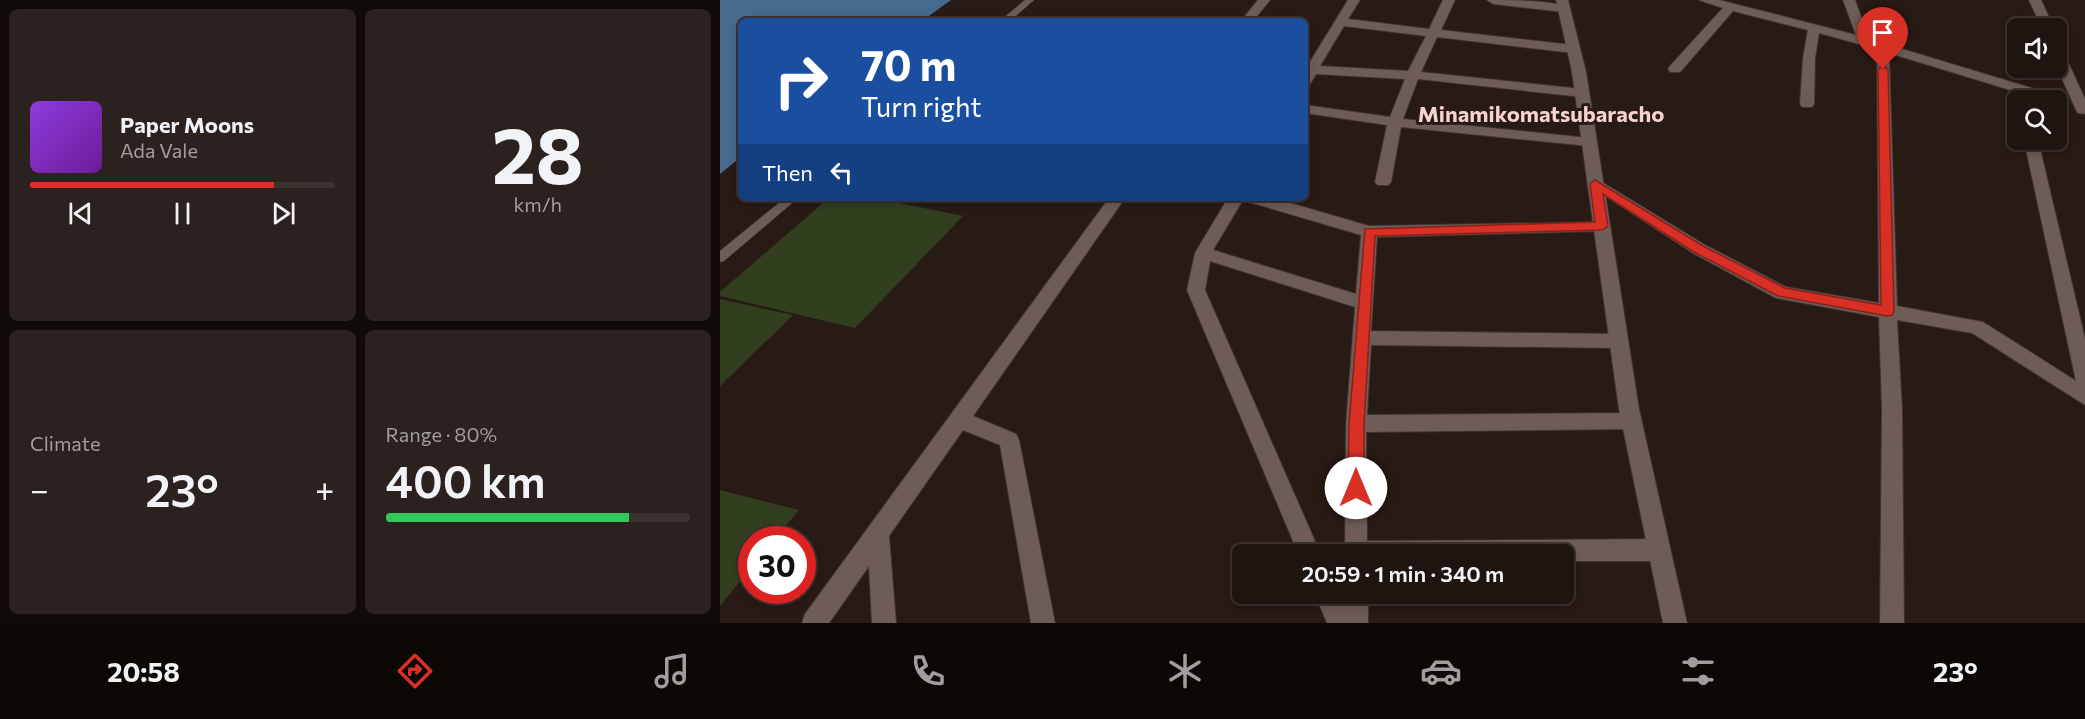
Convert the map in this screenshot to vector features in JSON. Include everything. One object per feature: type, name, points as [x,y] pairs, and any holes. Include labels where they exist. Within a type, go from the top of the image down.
[{"type":"street","points":[[1249,18],[1264,0]]},
{"type":"street","points":[[1308,75],[1354,0]]},
{"type":"street","points":[[1383,182],[1395,122],[1413,75],[1449,0]]},
{"type":"street","points":[[1493,0],[1563,4],[1582,93],[1631,421],[1675,623]]},
{"type":"street","points":[[1705,0],[1864,41],[2013,90]]},
{"type":"street","points":[[1849,0],[1864,41]]},
{"type":"street","points":[[2035,0],[2043,18]]},
{"type":"street","points":[[1675,69],[1730,6]]},
{"type":"street","points":[[1340,22],[1574,49]]},
{"type":"street","points":[[1807,104],[1809,58],[1814,28]]},
{"type":"street","points":[[1883,47],[1887,311],[1892,409],[1892,623]]},
{"type":"street","points":[[2067,73],[2084,111]]},
{"type":"street","points":[[1308,75],[1413,75],[1582,93]]},
{"type":"street","points":[[2067,105],[2084,111]]},
{"type":"street","points":[[1308,109],[1395,122],[1589,142]]},
{"type":"street","points":[[2033,150],[2085,380]]},
{"type":"street","points":[[1595,184],[1699,249],[1782,292],[1977,327],[2085,397]]},
{"type":"street","points":[[814,623],[1115,201]]},
{"type":"street","points":[[1234,201],[1203,253],[1196,290],[1305,544]]},
{"type":"street","points":[[1265,201],[1369,232],[1602,226]]},
{"type":"street","points":[[1356,544],[1356,424],[1369,232]]},
{"type":"street","points":[[1203,253],[1364,303]]},
{"type":"street","points":[[1362,338],[1618,341]]},
{"type":"street","points":[[959,419],[1009,440],[1043,623]]},
{"type":"street","points":[[1356,424],[1631,421]]},
{"type":"street","points":[[878,533],[884,623]]},
{"type":"street","points":[[1574,551],[1659,550]]},
{"type":"street","points":[[1331,604],[1339,623]]},
{"type":"street","points":[[1356,604],[1356,623]]},
{"type":"lane","points":[[1009,18],[1030,0]]},
{"type":"lane","points":[[720,258],[788,201]]},
{"type":"green space","points":[[826,201],[890,201],[963,216],[855,328],[720,296],[720,292]]},
{"type":"green space","points":[[720,299],[793,315],[720,386]]},
{"type":"green space","points":[[720,490],[799,510],[786,526],[738,526],[738,584],[720,606]]},
{"type":"water","points":[[720,0],[951,0],[926,18],[738,18],[738,159],[720,174]]},
{"type":"district","name":"Minamikomatsubaracho","points":[[1541,113]]},
{"type":"route","points":[[1356,488],[1356,424],[1369,232],[1602,226],[1595,184],[1699,249],[1782,292],[1887,311],[1883,69]]}]
